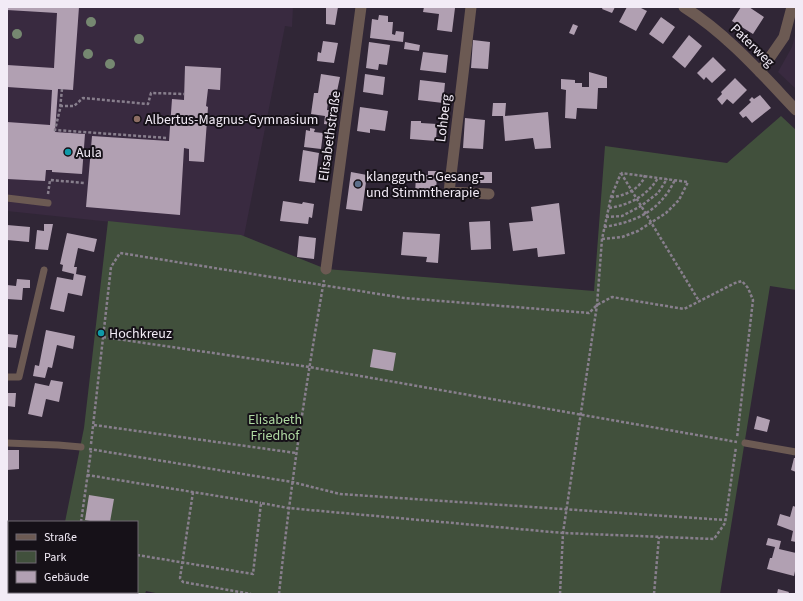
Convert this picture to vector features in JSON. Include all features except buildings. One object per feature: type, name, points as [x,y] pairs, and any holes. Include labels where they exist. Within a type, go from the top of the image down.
[{"type":"street","name":"Elisabethstraße","points":[[326,269],[361,7]]},
{"type":"street","name":"Lohberg","points":[[471,7],[449,192],[489,194]]},
{"type":"street","name":"Paterweg","points":[[684,7],[734,45],[796,110]]},
{"type":"street","points":[[760,72],[784,36],[792,7]]},
{"type":"lane","points":[[7,198],[48,203]]},
{"type":"lane","points":[[7,377],[19,377],[44,270]]},
{"type":"lane","points":[[7,443],[81,447]]},
{"type":"lane","points":[[745,443],[796,452]]},
{"type":"path","points":[[62,89],[55,130],[167,138]]},
{"type":"path","points":[[60,106],[74,106],[84,98],[148,104],[151,94],[184,94]]},
{"type":"path","points":[[602,239],[622,237],[638,231],[651,223],[666,213],[679,200],[688,182],[620,172]]},
{"type":"path","points":[[620,172],[699,301]]},
{"type":"path","points":[[560,594],[563,533],[597,305],[602,239],[611,197],[620,172]]},
{"type":"path","points":[[611,197],[617,197],[631,190],[644,181],[645,175]]},
{"type":"path","points":[[609,208],[628,204],[652,187],[658,178]]},
{"type":"path","points":[[606,217],[622,216],[641,206],[658,193],[667,179]]},
{"type":"path","points":[[48,203],[50,180],[85,182]]},
{"type":"path","points":[[604,227],[634,220],[658,205],[666,196],[675,180]]},
{"type":"path","points":[[81,521],[87,475],[91,450],[94,425],[111,268],[120,253],[404,298],[589,314],[597,305],[612,297],[684,309],[735,282],[742,281],[748,288],[753,300],[725,523],[714,539],[563,533],[288,508],[261,502],[87,475]]},
{"type":"path","points":[[279,594],[288,508],[309,368],[326,269]]},
{"type":"path","points":[[103,337],[309,368],[745,443]]},
{"type":"path","points":[[94,425],[296,453]]},
{"type":"path","points":[[91,450],[292,482],[340,494],[725,520]]},
{"type":"path","points":[[193,492],[180,578],[183,582],[251,594]]},
{"type":"path","points":[[138,555],[253,574],[261,502]]},
{"type":"path","points":[[654,594],[659,537]]},
{"type":"shaded area","name":"Albertus-Magnus-Gymnasium","points":[[7,7],[293,7],[292,27],[285,26],[244,236],[7,211]]},
{"type":"shaded area","points":[[796,32],[796,89],[778,72],[792,47]]},
{"type":"green space","name":"Elisabeth Friedhof","points":[[781,116],[796,130],[796,290],[770,286],[720,594],[160,594],[146,591],[145,594],[50,594],[138,593],[138,521],[65,521],[84,428],[108,221],[241,235],[326,269],[594,291],[605,146],[727,163]]},
{"type":"place","name":"Albertus-Magnus-Gymnasium","points":[[137,119]]},
{"type":"place","name":"Aula","points":[[68,152]]},
{"type":"place","name":"klangguth - Gesang- und Stimmtherapie","points":[[358,184]]},
{"type":"place","name":"Hochkreuz","points":[[101,333]]}]
